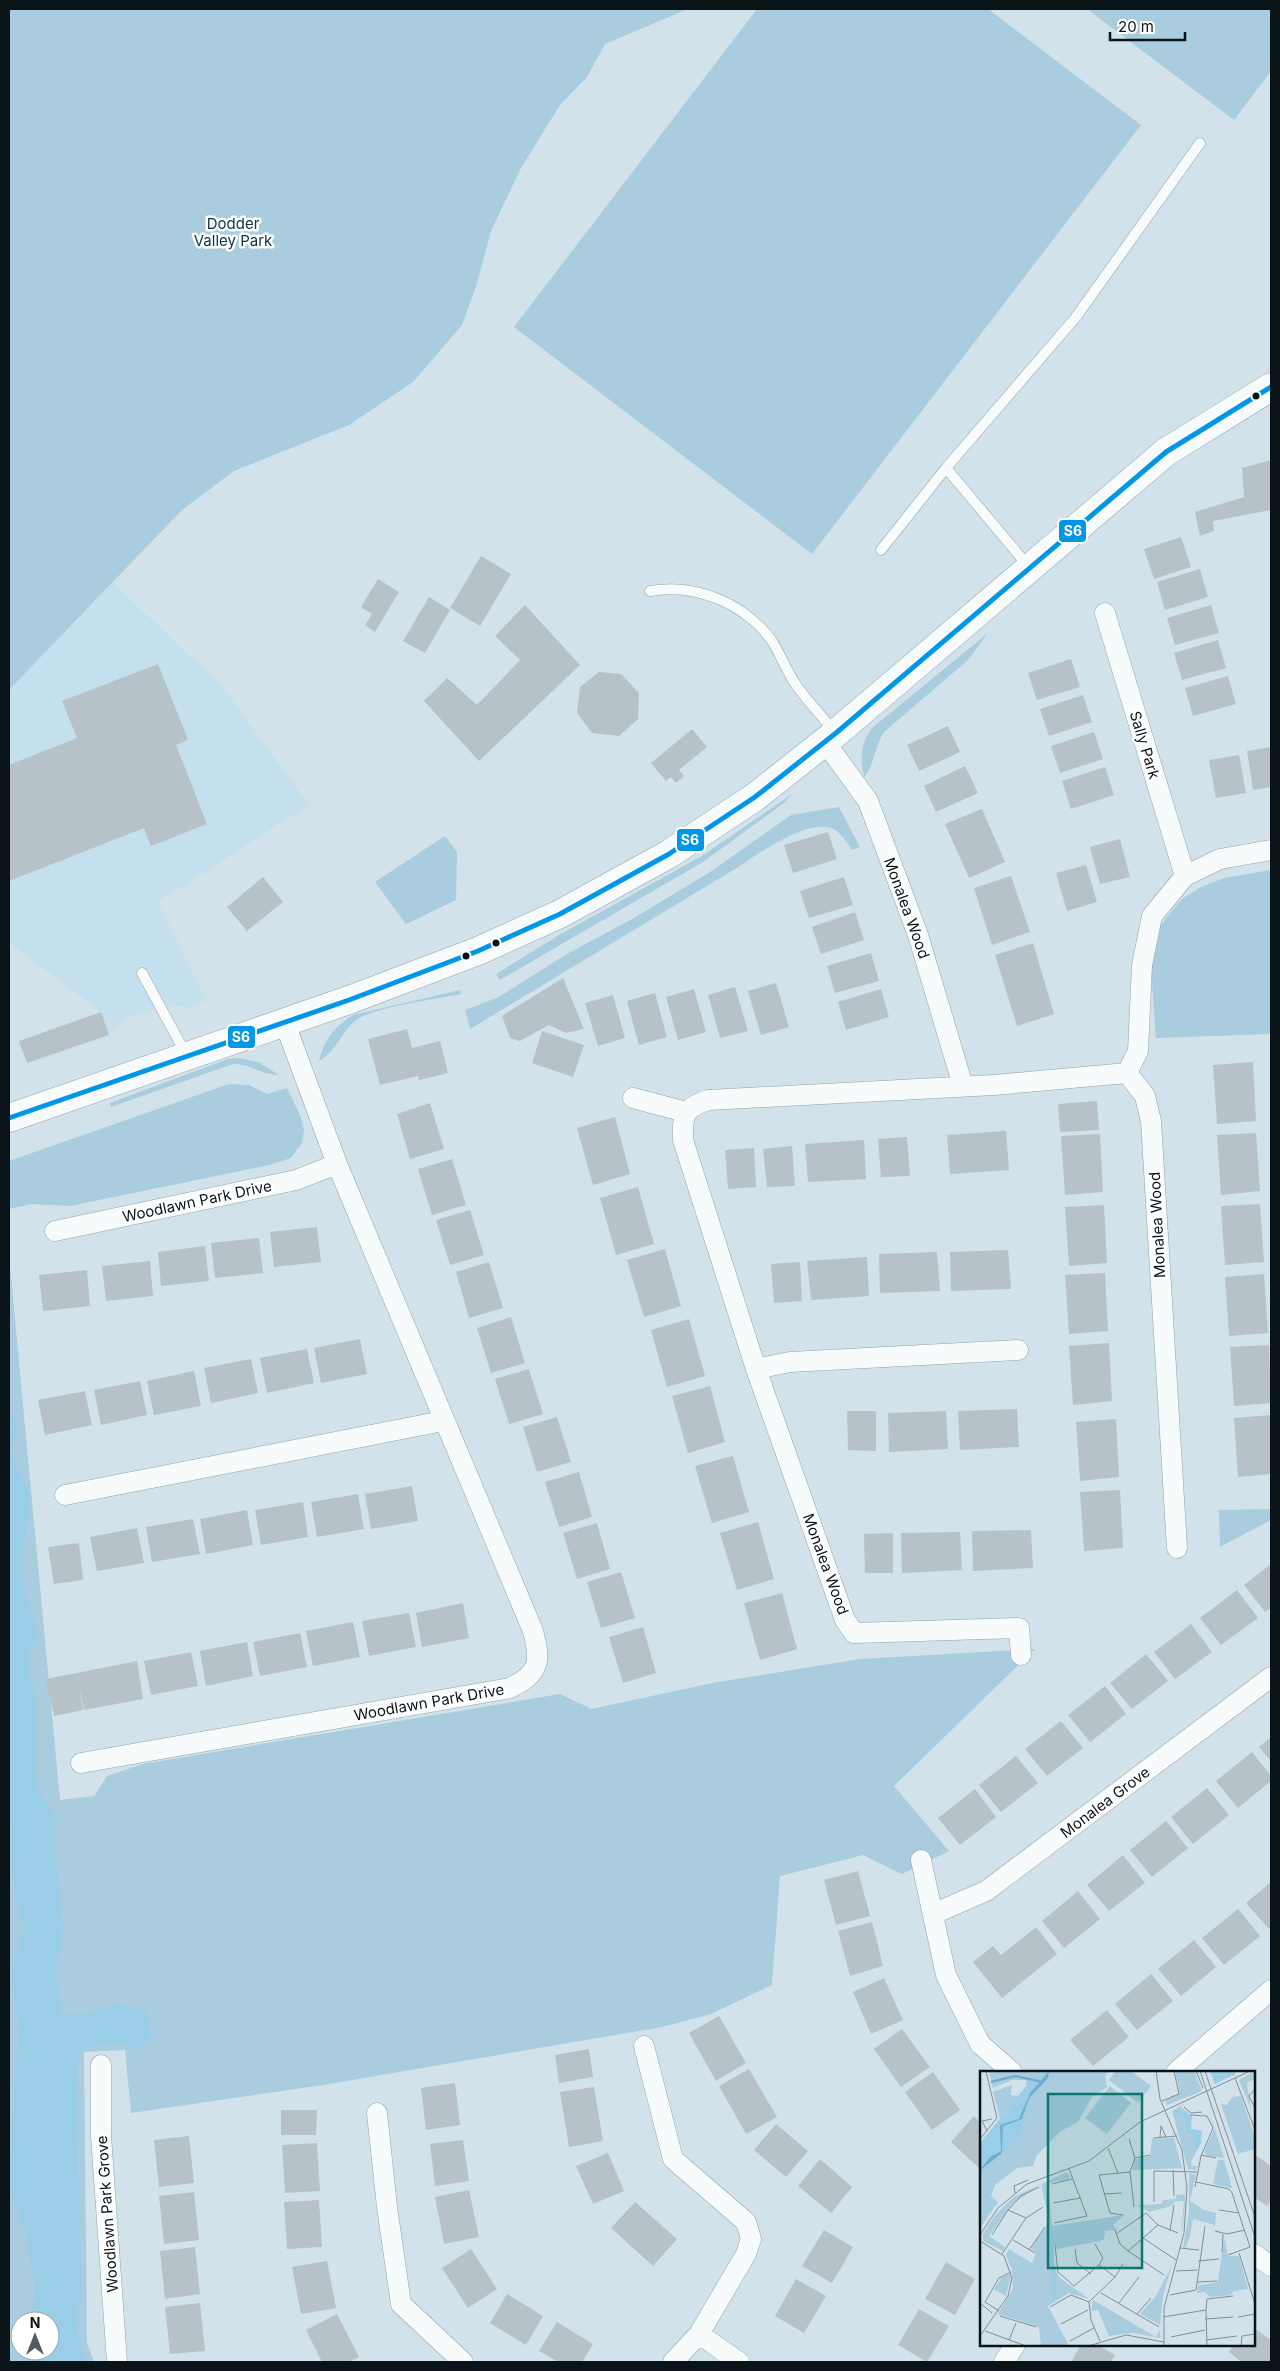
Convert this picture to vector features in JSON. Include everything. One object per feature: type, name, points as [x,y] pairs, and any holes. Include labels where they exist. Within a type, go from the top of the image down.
[{"type":"main road","points":[[9,1118],[349,1000],[478,951],[560,914],[669,854],[755,797],[831,738],[1166,452],[1271,387]]},
{"type":"street","name":"Sally Park","points":[[1104,613],[1185,876]]},
{"type":"street","name":"Monalea Wood","points":[[831,738],[868,801],[918,935],[963,1086]]},
{"type":"street","points":[[633,1098],[686,1112],[697,1104],[709,1100],[963,1086],[1127,1073],[1138,1051],[1142,965],[1152,916],[1185,876],[1220,859],[1271,850]]},
{"type":"street","name":"Woodlawn Park Drive","points":[[80,1763],[510,1688],[525,1681],[535,1671],[539,1658],[533,1631],[443,1421],[337,1164],[284,1021]]},
{"type":"street","name":"Monalea Wood","points":[[1127,1073],[1145,1096],[1151,1121],[1176,1548]]},
{"type":"street","name":"Monalea Wood","points":[[686,1112],[682,1126],[683,1140],[756,1368],[845,1620],[854,1634],[1019,1628],[1020,1655]]},
{"type":"street","name":"Woodlawn Park Drive","points":[[55,1231],[296,1180],[337,1164]]},
{"type":"street","points":[[756,1368],[790,1362],[1018,1350]]},
{"type":"street","points":[[65,1495],[443,1421]]},
{"type":"street","name":"Monalea Grove","points":[[933,1914],[986,1891],[1271,1678]]},
{"type":"street","points":[[921,1860],[946,1975],[980,2044],[1011,2071]]},
{"type":"street","points":[[1177,2071],[1271,1990]]},
{"type":"street","points":[[644,2046],[673,2159],[746,2222],[751,2238],[746,2254],[699,2334],[673,2362]]},
{"type":"street","name":"Woodlawn Park Grove","points":[[100,2065],[101,2136],[117,2362]]},
{"type":"street","points":[[377,2113],[387,2207],[401,2304],[463,2362]]},
{"type":"street","points":[[1255,2255],[1271,2266]]},
{"type":"street","points":[[699,2334],[739,2362]]},
{"type":"street","points":[[1004,2362],[1014,2346]]},
{"type":"lane","points":[[881,550],[946,468],[1076,317],[1200,143]]},
{"type":"lane","points":[[946,468],[1030,568]]},
{"type":"lane","points":[[650,591],[665,588],[692,591],[723,600],[752,618],[772,642],[794,682],[831,738]]},
{"type":"lane","points":[[142,973],[187,1056]]},
{"type":"shaded area","points":[[113,583],[222,686],[309,805],[158,902],[206,1000],[187,1008],[172,1004],[127,1017],[108,1036],[98,1010],[9,942],[9,690]]},
{"type":"shaded area","points":[[9,1410],[18,1424],[10,1453],[30,1496],[24,1545],[23,1584],[37,1632],[26,1665],[35,1694],[36,1785],[56,1821],[55,1853],[63,1928],[55,1976],[62,2014],[84,2015],[117,2004],[146,2011],[151,2037],[137,2052],[124,2044],[79,2050],[76,2101],[82,2293],[75,2318],[84,2362],[26,2362],[60,2361],[60,2311],[32,2311],[35,2289],[25,2231],[9,2184],[19,2027],[12,1977],[24,1928],[14,1885],[11,1847],[12,1824],[9,1816]]},
{"type":"green space","name":"Dodder Valley Park","points":[[9,9],[688,9],[605,44],[587,77],[560,105],[521,168],[491,231],[476,287],[462,325],[413,382],[349,425],[234,471],[182,510],[9,690]]},
{"type":"green space","points":[[757,9],[988,9],[1141,125],[812,554],[514,327]]},
{"type":"green space","points":[[1087,9],[1271,9],[1271,71],[1234,120]]},
{"type":"green space","points":[[988,633],[968,660],[884,732],[864,777],[862,752],[865,740],[872,728]]},
{"type":"green space","points":[[792,794],[784,803],[703,862],[500,980],[496,974],[559,935],[702,856]]},
{"type":"green space","points":[[839,807],[860,847],[852,850],[843,837],[831,828],[809,829],[783,839],[470,1029],[465,1010],[499,997],[565,955],[634,918],[710,872],[791,815]]},
{"type":"green space","points":[[445,836],[457,852],[456,900],[406,924],[375,882]]},
{"type":"green space","points":[[1271,870],[1271,1034],[1156,1038],[1151,968],[1159,927],[1182,899],[1201,887],[1224,878]]},
{"type":"green space","points":[[460,990],[461,994],[390,1008],[364,1016],[350,1026],[334,1048],[319,1061],[327,1040],[340,1024],[353,1015]]},
{"type":"green space","points":[[238,1058],[258,1062],[279,1075],[245,1065],[233,1064],[111,1107],[110,1103],[228,1059]]},
{"type":"green space","points":[[229,1084],[249,1085],[267,1094],[287,1088],[300,1115],[304,1130],[302,1143],[291,1158],[270,1165],[70,1206],[31,1204],[9,1209],[9,1161]]},
{"type":"green space","points":[[9,1255],[60,1800],[94,1796],[107,1776],[143,1764],[560,1694],[592,1709],[712,1683],[860,1659],[1035,1649],[894,1786],[949,1851],[902,1874],[863,1855],[780,1876],[772,1985],[711,2014],[662,2027],[323,2085],[131,2113],[125,2050],[84,2052],[87,2343],[94,2362],[9,2362]]},
{"type":"green space","points":[[1271,1509],[1271,1520],[1220,1547],[1219,1510]]},
{"type":"building","points":[[1271,460],[1271,510],[1213,521],[1214,531],[1200,536],[1195,512],[1244,497],[1242,468]]},
{"type":"building","points":[[1181,537],[1191,567],[1154,579],[1144,549]]},
{"type":"building","points":[[481,556],[511,574],[480,626],[450,608]]},
{"type":"building","points":[[1200,569],[1208,597],[1165,610],[1157,582]]},
{"type":"building","points":[[378,579],[399,592],[375,632],[365,625],[372,614],[361,607]]},
{"type":"building","points":[[429,597],[450,610],[425,653],[403,641]]},
{"type":"building","points":[[525,605],[580,665],[479,761],[424,701],[447,678],[477,705],[520,660],[495,636]]},
{"type":"building","points":[[1211,605],[1219,633],[1175,645],[1167,618]]},
{"type":"building","points":[[1218,640],[1226,668],[1182,680],[1174,653]]},
{"type":"building","points":[[1071,659],[1080,687],[1037,700],[1028,673]]},
{"type":"building","points":[[158,664],[188,740],[176,745],[207,824],[151,846],[144,828],[9,881],[9,765],[77,738],[62,701]]},
{"type":"building","points":[[599,672],[621,674],[639,693],[638,719],[619,736],[592,733],[577,713],[580,687]]},
{"type":"building","points":[[1228,676],[1236,704],[1193,716],[1185,688]]},
{"type":"building","points":[[1083,695],[1092,722],[1049,736],[1040,709]]},
{"type":"building","points":[[948,726],[960,752],[919,771],[907,745]]},
{"type":"building","points":[[692,729],[707,747],[679,770],[684,776],[676,783],[671,777],[666,781],[651,763]]},
{"type":"building","points":[[1094,732],[1103,759],[1060,773],[1051,746]]},
{"type":"building","points":[[1271,747],[1271,787],[1253,790],[1247,751]]},
{"type":"building","points":[[1239,755],[1246,793],[1216,798],[1209,760]]},
{"type":"building","points":[[965,766],[978,793],[936,812],[924,786]]},
{"type":"building","points":[[1105,767],[1114,795],[1071,809],[1062,781]]},
{"type":"building","points":[[982,809],[1005,862],[969,878],[945,824]]},
{"type":"building","points":[[828,832],[837,859],[793,873],[784,845]]},
{"type":"building","points":[[1120,839],[1130,877],[1100,884],[1090,847]]},
{"type":"building","points":[[1086,865],[1097,902],[1067,911],[1056,873]]},
{"type":"building","points":[[1011,876],[1030,932],[992,945],[974,888]]},
{"type":"building","points":[[263,877],[283,902],[247,931],[227,907]]},
{"type":"building","points":[[844,877],[853,905],[809,918],[800,891]]},
{"type":"building","points":[[855,912],[864,940],[821,954],[812,927]]},
{"type":"building","points":[[1033,943],[1054,1014],[1017,1026],[995,955]]},
{"type":"building","points":[[871,953],[879,981],[835,993],[827,966]]},
{"type":"building","points":[[563,978],[584,1029],[566,1033],[549,1025],[520,1041],[510,1038],[502,1016]]},
{"type":"building","points":[[776,983],[789,1027],[761,1035],[748,991]]},
{"type":"building","points":[[735,987],[748,1031],[720,1038],[708,995]]},
{"type":"building","points":[[694,989],[706,1032],[678,1040],[666,997]]},
{"type":"building","points":[[881,989],[889,1017],[846,1030],[838,1002]]},
{"type":"building","points":[[655,993],[667,1037],[639,1045],[627,1001]]},
{"type":"building","points":[[613,995],[625,1038],[598,1046],[585,1003]]},
{"type":"building","points":[[101,1012],[109,1035],[27,1063],[19,1041]]},
{"type":"building","points":[[407,1029],[412,1048],[440,1041],[448,1073],[419,1080],[418,1076],[380,1085],[368,1039]]},
{"type":"building","points":[[542,1031],[584,1045],[573,1077],[532,1063]]},
{"type":"building","points":[[1253,1062],[1256,1121],[1217,1124],[1213,1065]]},
{"type":"building","points":[[1097,1101],[1099,1130],[1060,1132],[1058,1104]]},
{"type":"building","points":[[430,1103],[444,1149],[410,1159],[397,1114]]},
{"type":"building","points":[[615,1117],[630,1174],[593,1185],[577,1128]]},
{"type":"building","points":[[1006,1131],[1009,1170],[950,1174],[947,1135]]},
{"type":"building","points":[[1256,1133],[1260,1191],[1221,1195],[1217,1135]]},
{"type":"building","points":[[1100,1134],[1103,1192],[1065,1195],[1061,1136]]},
{"type":"building","points":[[907,1137],[910,1176],[881,1177],[878,1139]]},
{"type":"building","points":[[864,1140],[866,1179],[808,1182],[805,1144]]},
{"type":"building","points":[[792,1146],[795,1186],[767,1187],[763,1149]]},
{"type":"building","points":[[754,1148],[756,1187],[728,1189],[725,1150]]},
{"type":"building","points":[[452,1159],[466,1205],[432,1215],[418,1169]]},
{"type":"building","points":[[638,1187],[654,1244],[616,1255],[600,1198]]},
{"type":"building","points":[[1260,1204],[1264,1262],[1225,1265],[1221,1206]]},
{"type":"building","points":[[1104,1205],[1107,1263],[1069,1266],[1065,1207]]},
{"type":"building","points":[[470,1210],[484,1255],[450,1265],[436,1220]]},
{"type":"building","points":[[317,1227],[321,1262],[274,1267],[270,1232]]},
{"type":"building","points":[[259,1238],[263,1273],[215,1278],[211,1243]]},
{"type":"building","points":[[205,1246],[209,1281],[161,1286],[158,1252]]},
{"type":"building","points":[[665,1249],[681,1306],[644,1317],[627,1260]]},
{"type":"building","points":[[1008,1250],[1011,1289],[951,1291],[950,1252]]},
{"type":"building","points":[[937,1252],[940,1291],[880,1293],[879,1254]]},
{"type":"building","points":[[867,1257],[869,1296],[811,1300],[807,1261]]},
{"type":"building","points":[[150,1261],[153,1296],[106,1301],[102,1266]]},
{"type":"building","points":[[489,1262],[503,1308],[469,1318],[456,1272]]},
{"type":"building","points":[[800,1262],[802,1301],[774,1303],[771,1264]]},
{"type":"building","points":[[87,1270],[90,1306],[43,1311],[39,1275]]},
{"type":"building","points":[[1105,1273],[1108,1331],[1069,1334],[1065,1275]]},
{"type":"building","points":[[1264,1274],[1268,1333],[1229,1336],[1225,1277]]},
{"type":"building","points":[[511,1317],[525,1363],[491,1373],[477,1328]]},
{"type":"building","points":[[689,1319],[705,1376],[667,1387],[651,1330]]},
{"type":"building","points":[[360,1339],[367,1374],[321,1383],[314,1348]]},
{"type":"building","points":[[1109,1343],[1112,1401],[1073,1405],[1069,1346]]},
{"type":"building","points":[[1269,1345],[1271,1403],[1234,1406],[1230,1347]]},
{"type":"building","points":[[307,1349],[314,1383],[267,1393],[260,1358]]},
{"type":"building","points":[[251,1359],[258,1393],[211,1403],[204,1368]]},
{"type":"building","points":[[529,1369],[543,1414],[509,1424],[495,1379]]},
{"type":"building","points":[[194,1371],[201,1406],[154,1415],[147,1381]]},
{"type":"building","points":[[140,1381],[147,1415],[101,1425],[94,1390]]},
{"type":"building","points":[[710,1386],[725,1442],[688,1453],[672,1396]]},
{"type":"building","points":[[85,1391],[92,1425],[45,1435],[38,1400]]},
{"type":"building","points":[[1017,1409],[1019,1447],[960,1450],[958,1411]]},
{"type":"building","points":[[847,1411],[876,1411],[876,1451],[848,1450]]},
{"type":"building","points":[[946,1411],[948,1449],[889,1452],[888,1413]]},
{"type":"building","points":[[1271,1415],[1271,1474],[1238,1477],[1234,1418]]},
{"type":"building","points":[[557,1417],[571,1462],[537,1472],[523,1427]]},
{"type":"building","points":[[1116,1419],[1119,1477],[1080,1481],[1076,1422]]},
{"type":"building","points":[[733,1456],[749,1512],[712,1523],[695,1466]]},
{"type":"building","points":[[579,1472],[592,1517],[559,1527],[545,1482]]},
{"type":"building","points":[[412,1486],[418,1521],[371,1529],[365,1494]]},
{"type":"building","points":[[1120,1490],[1123,1548],[1084,1551],[1080,1492]]},
{"type":"building","points":[[358,1494],[364,1529],[317,1537],[311,1502]]},
{"type":"building","points":[[303,1502],[308,1537],[261,1545],[255,1510]]},
{"type":"building","points":[[247,1510],[253,1545],[206,1554],[200,1519]]},
{"type":"building","points":[[193,1519],[200,1554],[152,1562],[146,1527]]},
{"type":"building","points":[[758,1522],[774,1579],[737,1590],[720,1533]]},
{"type":"building","points":[[597,1523],[610,1569],[577,1579],[563,1533]]},
{"type":"building","points":[[137,1528],[144,1563],[97,1571],[90,1537]]},
{"type":"building","points":[[1031,1530],[1033,1568],[973,1571],[972,1531]]},
{"type":"building","points":[[960,1532],[962,1570],[902,1573],[901,1533]]},
{"type":"building","points":[[893,1533],[893,1573],[865,1573],[864,1534]]},
{"type":"building","points":[[79,1543],[83,1580],[54,1584],[48,1547]]},
{"type":"building","points":[[1271,1564],[1271,1608],[1265,1612],[1244,1585]]},
{"type":"building","points":[[621,1572],[635,1618],[601,1628],[587,1582]]},
{"type":"building","points":[[1237,1590],[1258,1618],[1221,1645],[1200,1618]]},
{"type":"building","points":[[782,1593],[797,1649],[760,1660],[744,1603]]},
{"type":"building","points":[[463,1603],[469,1638],[422,1647],[416,1613]]},
{"type":"building","points":[[409,1613],[416,1647],[369,1656],[362,1621]]},
{"type":"building","points":[[353,1622],[360,1657],[313,1666],[306,1631]]},
{"type":"building","points":[[1191,1624],[1212,1652],[1175,1679],[1154,1652]]},
{"type":"building","points":[[643,1627],[656,1673],[623,1683],[609,1637]]},
{"type":"building","points":[[300,1633],[307,1667],[260,1676],[253,1642]]},
{"type":"building","points":[[247,1642],[253,1676],[206,1686],[200,1651]]},
{"type":"building","points":[[191,1652],[198,1686],[151,1695],[144,1661]]},
{"type":"building","points":[[1146,1654],[1168,1681],[1132,1709],[1110,1683]]},
{"type":"building","points":[[137,1661],[143,1699],[84,1710],[79,1687],[83,1710],[54,1716],[46,1679]]},
{"type":"building","points":[[1105,1686],[1126,1714],[1090,1742],[1068,1715]]},
{"type":"building","points":[[1061,1721],[1083,1748],[1047,1776],[1025,1749]]},
{"type":"building","points":[[1271,1737],[1271,1761],[1259,1747]]},
{"type":"building","points":[[1252,1752],[1271,1776],[1271,1781],[1238,1808],[1216,1781]]},
{"type":"building","points":[[1016,1756],[1038,1783],[1001,1812],[979,1785]]},
{"type":"building","points":[[1207,1788],[1229,1815],[1193,1844],[1171,1817]]},
{"type":"building","points":[[975,1789],[996,1817],[960,1845],[938,1818]]},
{"type":"building","points":[[1166,1821],[1188,1848],[1152,1877],[1130,1850]]},
{"type":"building","points":[[1123,1855],[1145,1883],[1109,1911],[1087,1885]]},
{"type":"building","points":[[858,1871],[870,1916],[836,1925],[824,1880]]},
{"type":"building","points":[[1271,1882],[1271,1927],[1269,1929],[1246,1903]]},
{"type":"building","points":[[1078,1891],[1100,1919],[1064,1948],[1042,1921]]},
{"type":"building","points":[[1238,1909],[1260,1936],[1224,1965],[1202,1938]]},
{"type":"building","points":[[872,1922],[883,1966],[850,1976],[838,1931]]},
{"type":"building","points":[[1036,1927],[1057,1954],[1002,1998],[973,1962],[993,1946],[1001,1955]]},
{"type":"building","points":[[1194,1940],[1216,1967],[1181,1996],[1158,1969]]},
{"type":"building","points":[[1151,1974],[1173,2001],[1137,2030],[1115,2004]]},
{"type":"building","points":[[884,1978],[903,2020],[871,2034],[853,1992]]},
{"type":"building","points":[[1107,2010],[1129,2037],[1093,2066],[1070,2040]]},
{"type":"building","points":[[719,2016],[746,2063],[716,2081],[689,2033]]},
{"type":"building","points":[[902,2029],[930,2067],[901,2087],[874,2049]]},
{"type":"building","points":[[589,2049],[593,2077],[559,2083],[555,2055]]},
{"type":"building","points":[[749,2069],[777,2117],[746,2134],[719,2086]]},
{"type":"building","points":[[933,2072],[960,2110],[932,2130],[905,2092]]},
{"type":"building","points":[[455,2083],[460,2125],[426,2130],[421,2088]]},
{"type":"building","points":[[594,2087],[603,2141],[569,2147],[560,2092]]},
{"type":"building","points":[[281,2110],[317,2110],[316,2135],[281,2135]]},
{"type":"building","points":[[974,2116],[980,2122],[980,2169],[951,2142]]},
{"type":"building","points":[[776,2124],[808,2151],[786,2177],[754,2150]]},
{"type":"building","points":[[189,2136],[194,2183],[159,2187],[154,2140]]},
{"type":"building","points":[[463,2140],[469,2181],[435,2186],[430,2144]]},
{"type":"building","points":[[317,2143],[320,2191],[285,2193],[282,2145]]},
{"type":"building","points":[[608,2153],[624,2191],[593,2204],[576,2166]]},
{"type":"building","points":[[1255,2155],[1271,2166],[1271,2200],[1267,2206],[1255,2198]]},
{"type":"building","points":[[820,2159],[852,2187],[831,2213],[798,2186]]},
{"type":"building","points":[[469,2190],[479,2237],[444,2244],[435,2197]]},
{"type":"building","points":[[194,2192],[199,2240],[164,2244],[159,2196]]},
{"type":"building","points":[[319,2200],[322,2247],[287,2249],[284,2202]]},
{"type":"building","points":[[635,2202],[677,2239],[653,2266],[611,2228]]},
{"type":"building","points":[[824,2230],[853,2247],[832,2283],[802,2266]]},
{"type":"building","points":[[195,2247],[200,2294],[165,2299],[160,2251]]},
{"type":"building","points":[[471,2249],[497,2289],[468,2308],[442,2268]]},
{"type":"building","points":[[327,2261],[336,2308],[301,2314],[292,2267]]},
{"type":"building","points":[[946,2262],[975,2279],[955,2315],[925,2299]]},
{"type":"building","points":[[796,2279],[826,2296],[804,2333],[775,2316]]},
{"type":"building","points":[[507,2294],[543,2316],[526,2345],[490,2323]]},
{"type":"building","points":[[200,2303],[205,2351],[170,2354],[165,2307]]},
{"type":"building","points":[[919,2309],[949,2326],[927,2362],[898,2345]]},
{"type":"building","points":[[337,2314],[359,2357],[348,2362],[322,2362],[306,2330]]},
{"type":"building","points":[[557,2322],[593,2344],[582,2362],[558,2362],[539,2351]]},
{"type":"building","points":[[1255,2329],[1271,2340],[1271,2362],[1242,2362],[1229,2352],[1233,2346],[1255,2346]]},
{"type":"building","points":[[1080,2346],[1099,2346],[1115,2355],[1111,2362],[1071,2362]]},
{"type":"transit line","name":"S6","points":[[9,1118],[349,1000],[478,951],[560,914],[669,854],[755,797],[836,733],[1166,452],[1271,387]]}]
